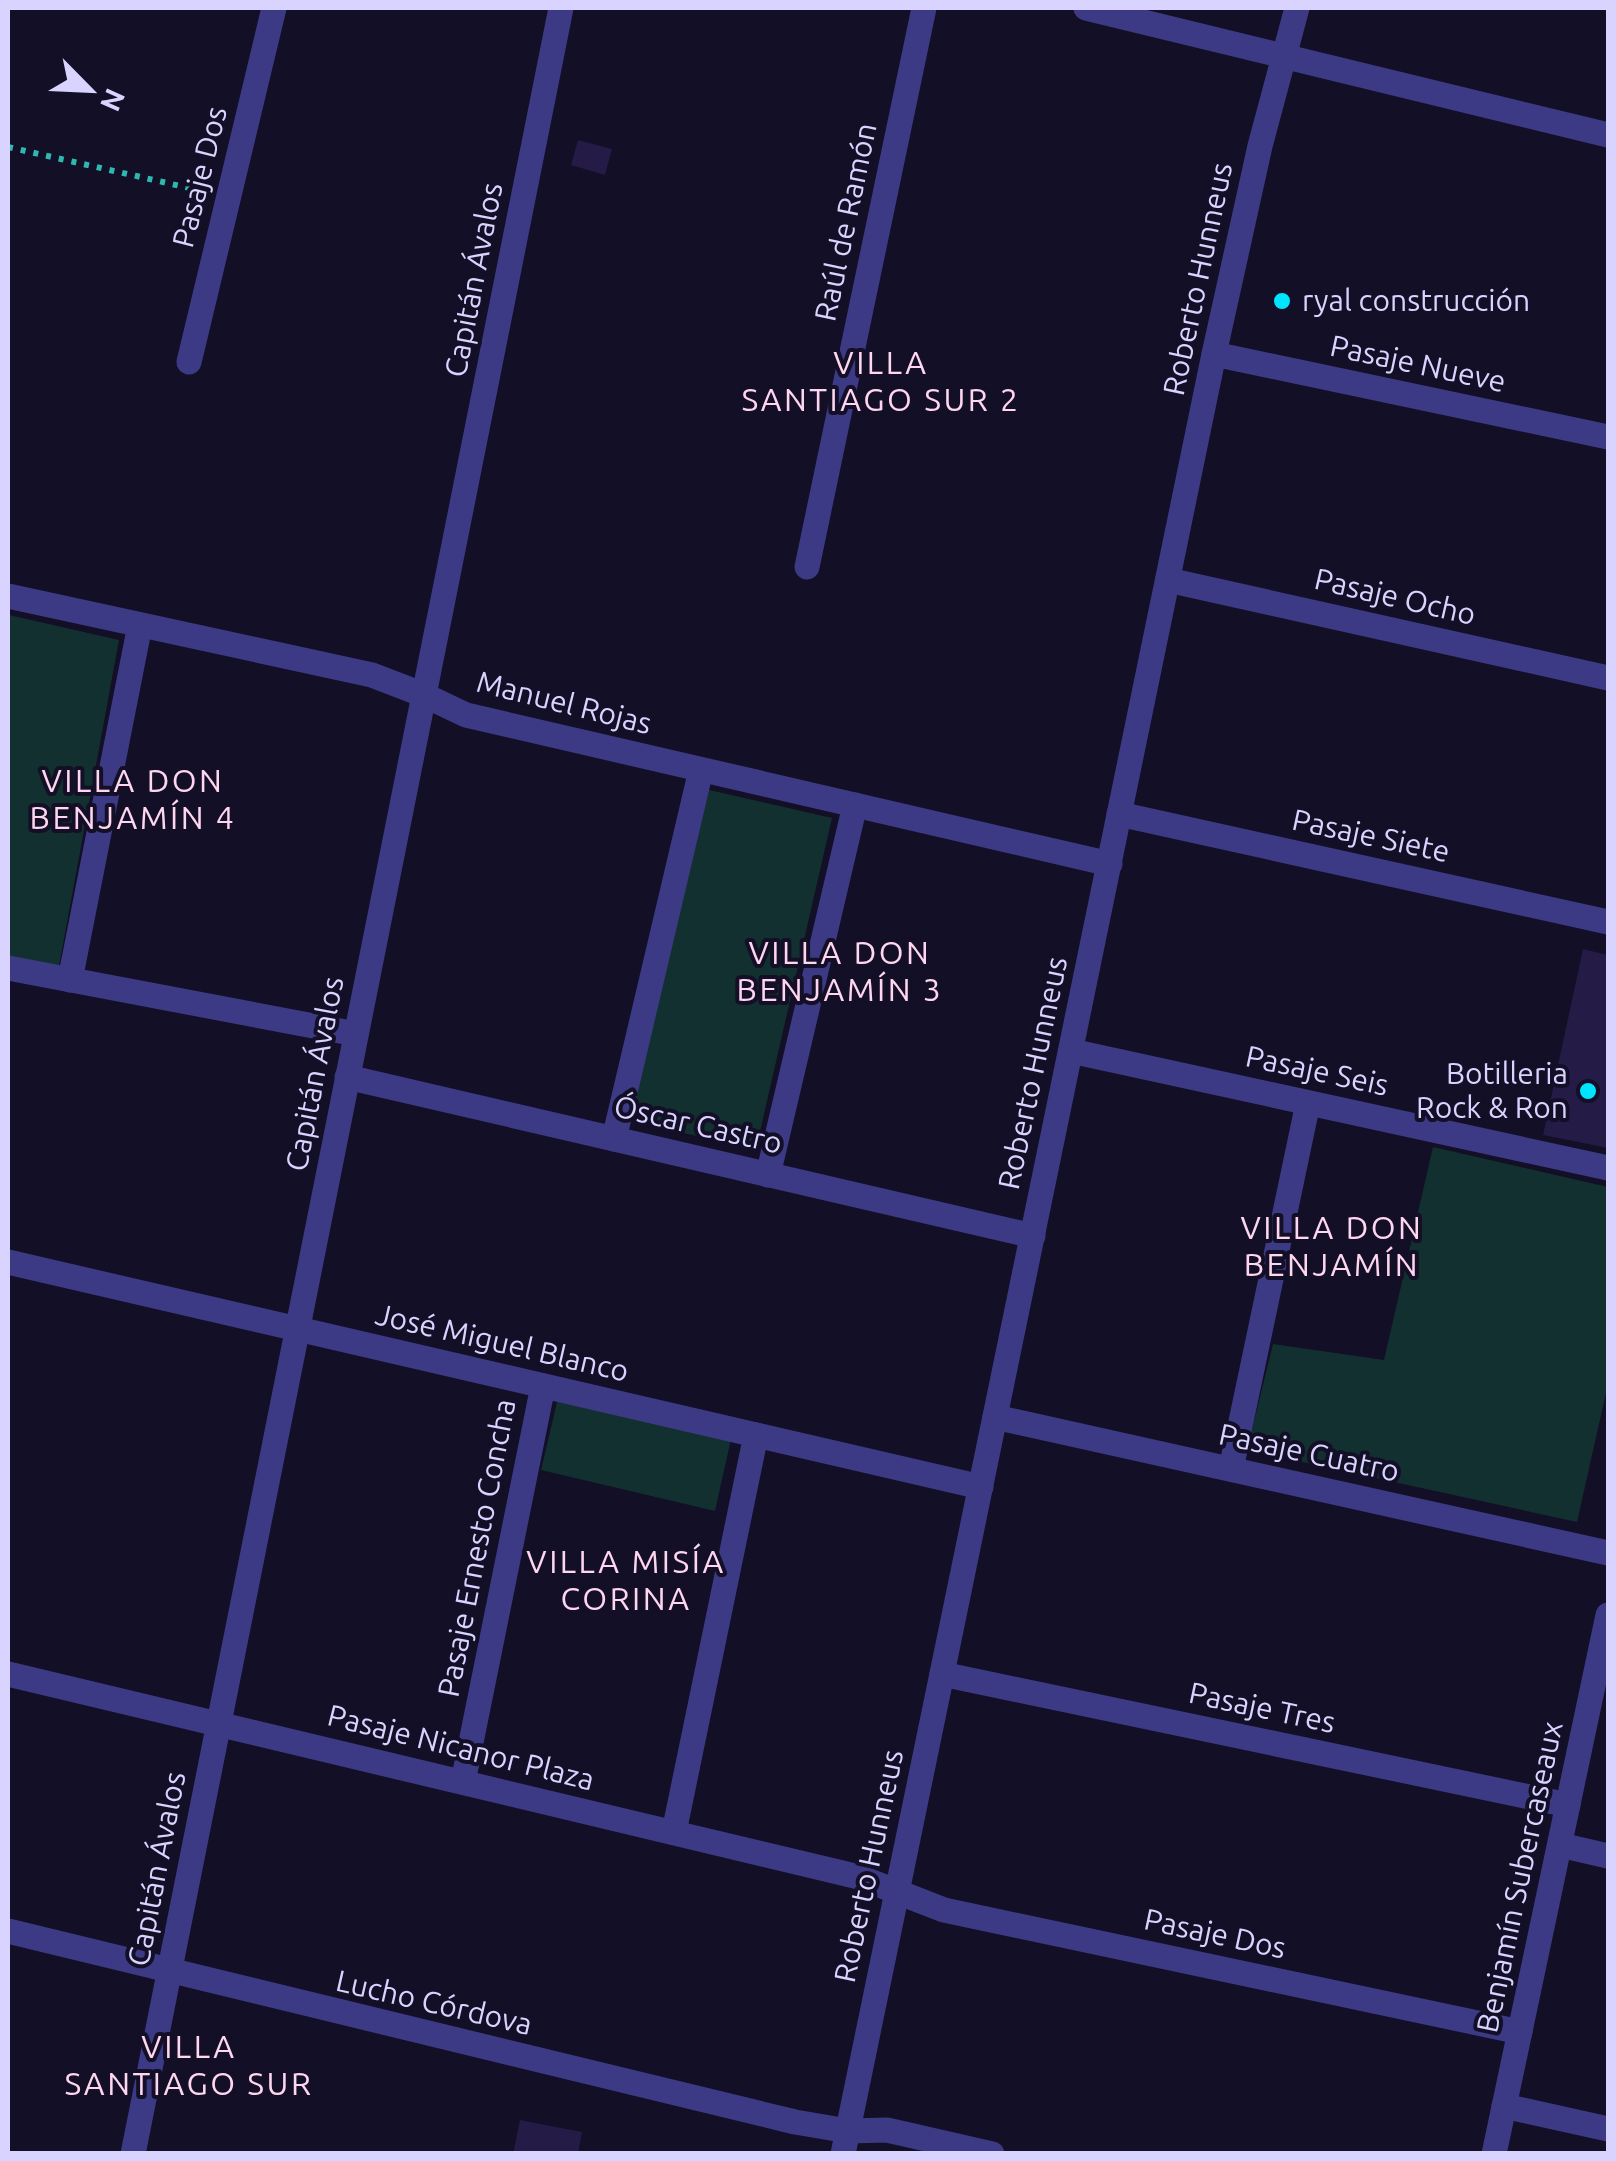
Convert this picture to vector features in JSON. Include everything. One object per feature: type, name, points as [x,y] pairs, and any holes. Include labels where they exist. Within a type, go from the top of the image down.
[{"type":"street","name":"Pasaje Dos","points":[[189,362],[274,8]]},
{"type":"street","name":"Capitán Ávalos","points":[[134,2154],[561,8]]},
{"type":"street","name":"Raúl de Ramón","points":[[808,566],[924,8]]},
{"type":"street","points":[[1086,8],[1608,135]]},
{"type":"street","name":"Roberto Hunneus","points":[[845,2142],[1214,354],[1260,146],[1297,8]]},
{"type":"street","name":"Pasaje Nueve","points":[[1214,354],[1608,438]]},
{"type":"street","name":"Pasaje Ocho","points":[[1168,580],[1608,678]]},
{"type":"street","name":"Manuel Rojas","points":[[8,596],[372,675],[466,715],[1110,864]]},
{"type":"street","points":[[70,980],[140,625]]},
{"type":"street","points":[[614,1138],[701,770]]},
{"type":"street","points":[[768,1174],[854,806]]},
{"type":"street","name":"Pasaje Siete","points":[[1119,814],[1608,922]]},
{"type":"street","points":[[8,968],[356,1034]]},
{"type":"street","name":"Pasaje Seis","points":[[1071,1051],[1608,1168]]},
{"type":"street","name":"Óscar Castro","points":[[348,1076],[1033,1236]]},
{"type":"street","points":[[1231,1469],[1308,1102]]},
{"type":"street","name":"José Miguel Blanco","points":[[8,1262],[981,1487]]},
{"type":"street","name":"Pasaje Ernesto Concha","points":[[464,1782],[543,1386]]},
{"type":"street","name":"Pasaje Cuatro","points":[[995,1416],[1608,1553]]},
{"type":"street","points":[[674,1832],[756,1435]]},
{"type":"street","name":"Benjamín Subercaseaux","points":[[1494,2154],[1608,1614]]},
{"type":"street","name":"Pasaje Nicanor Plaza","points":[[8,1674],[859,1877],[897,1892]]},
{"type":"street","name":"Pasaje Tres","points":[[942,1674],[1568,1804]]},
{"type":"street","points":[[1560,1845],[1608,1856]]},
{"type":"street","name":"Pasaje Dos","points":[[897,1892],[944,1910],[1520,2032]]},
{"type":"street","name":"Lucho Córdova","points":[[8,1931],[795,2122],[845,2142],[887,2130],[992,2154]]},
{"type":"street","points":[[1504,2106],[1608,2129]]},
{"type":"path","points":[[8,147],[228,197]]},
{"type":"green space","points":[[9,615],[119,640],[59,966],[8,956]]},
{"type":"green space","points":[[705,789],[832,818],[756,1149],[629,1121]]},
{"type":"green space","points":[[1433,1147],[1608,1187],[1608,1384],[1577,1522],[1247,1450],[1273,1344],[1384,1360]]},
{"type":"green space","points":[[558,1398],[731,1439],[715,1511],[541,1470]]},
{"type":"building","points":[[578,140],[612,149],[605,175],[571,165]]},
{"type":"building","points":[[1583,949],[1608,955],[1608,1148],[1543,1135]]},
{"type":"building","points":[[520,2120],[582,2132],[578,2154],[513,2154]]},
{"type":"place","name":"ryal construcción","points":[[1282,301]]},
{"type":"place","name":"Botilleria Rock & Ron","points":[[1588,1091]]},
{"type":"district","name":"VILLA SANTIAGO SUR 2","points":[[881,382]]},
{"type":"district","name":"VILLA DON BENJAMÍN 4","points":[[133,800]]},
{"type":"district","name":"VILLA DON BENJAMÍN 3","points":[[840,972]]},
{"type":"district","name":"VILLA DON BENJAMÍN","points":[[1332,1246]]},
{"type":"district","name":"VILLA MISÍA CORINA","points":[[626,1580]]},
{"type":"district","name":"VILLA SANTIAGO SUR","points":[[189,2066]]}]
